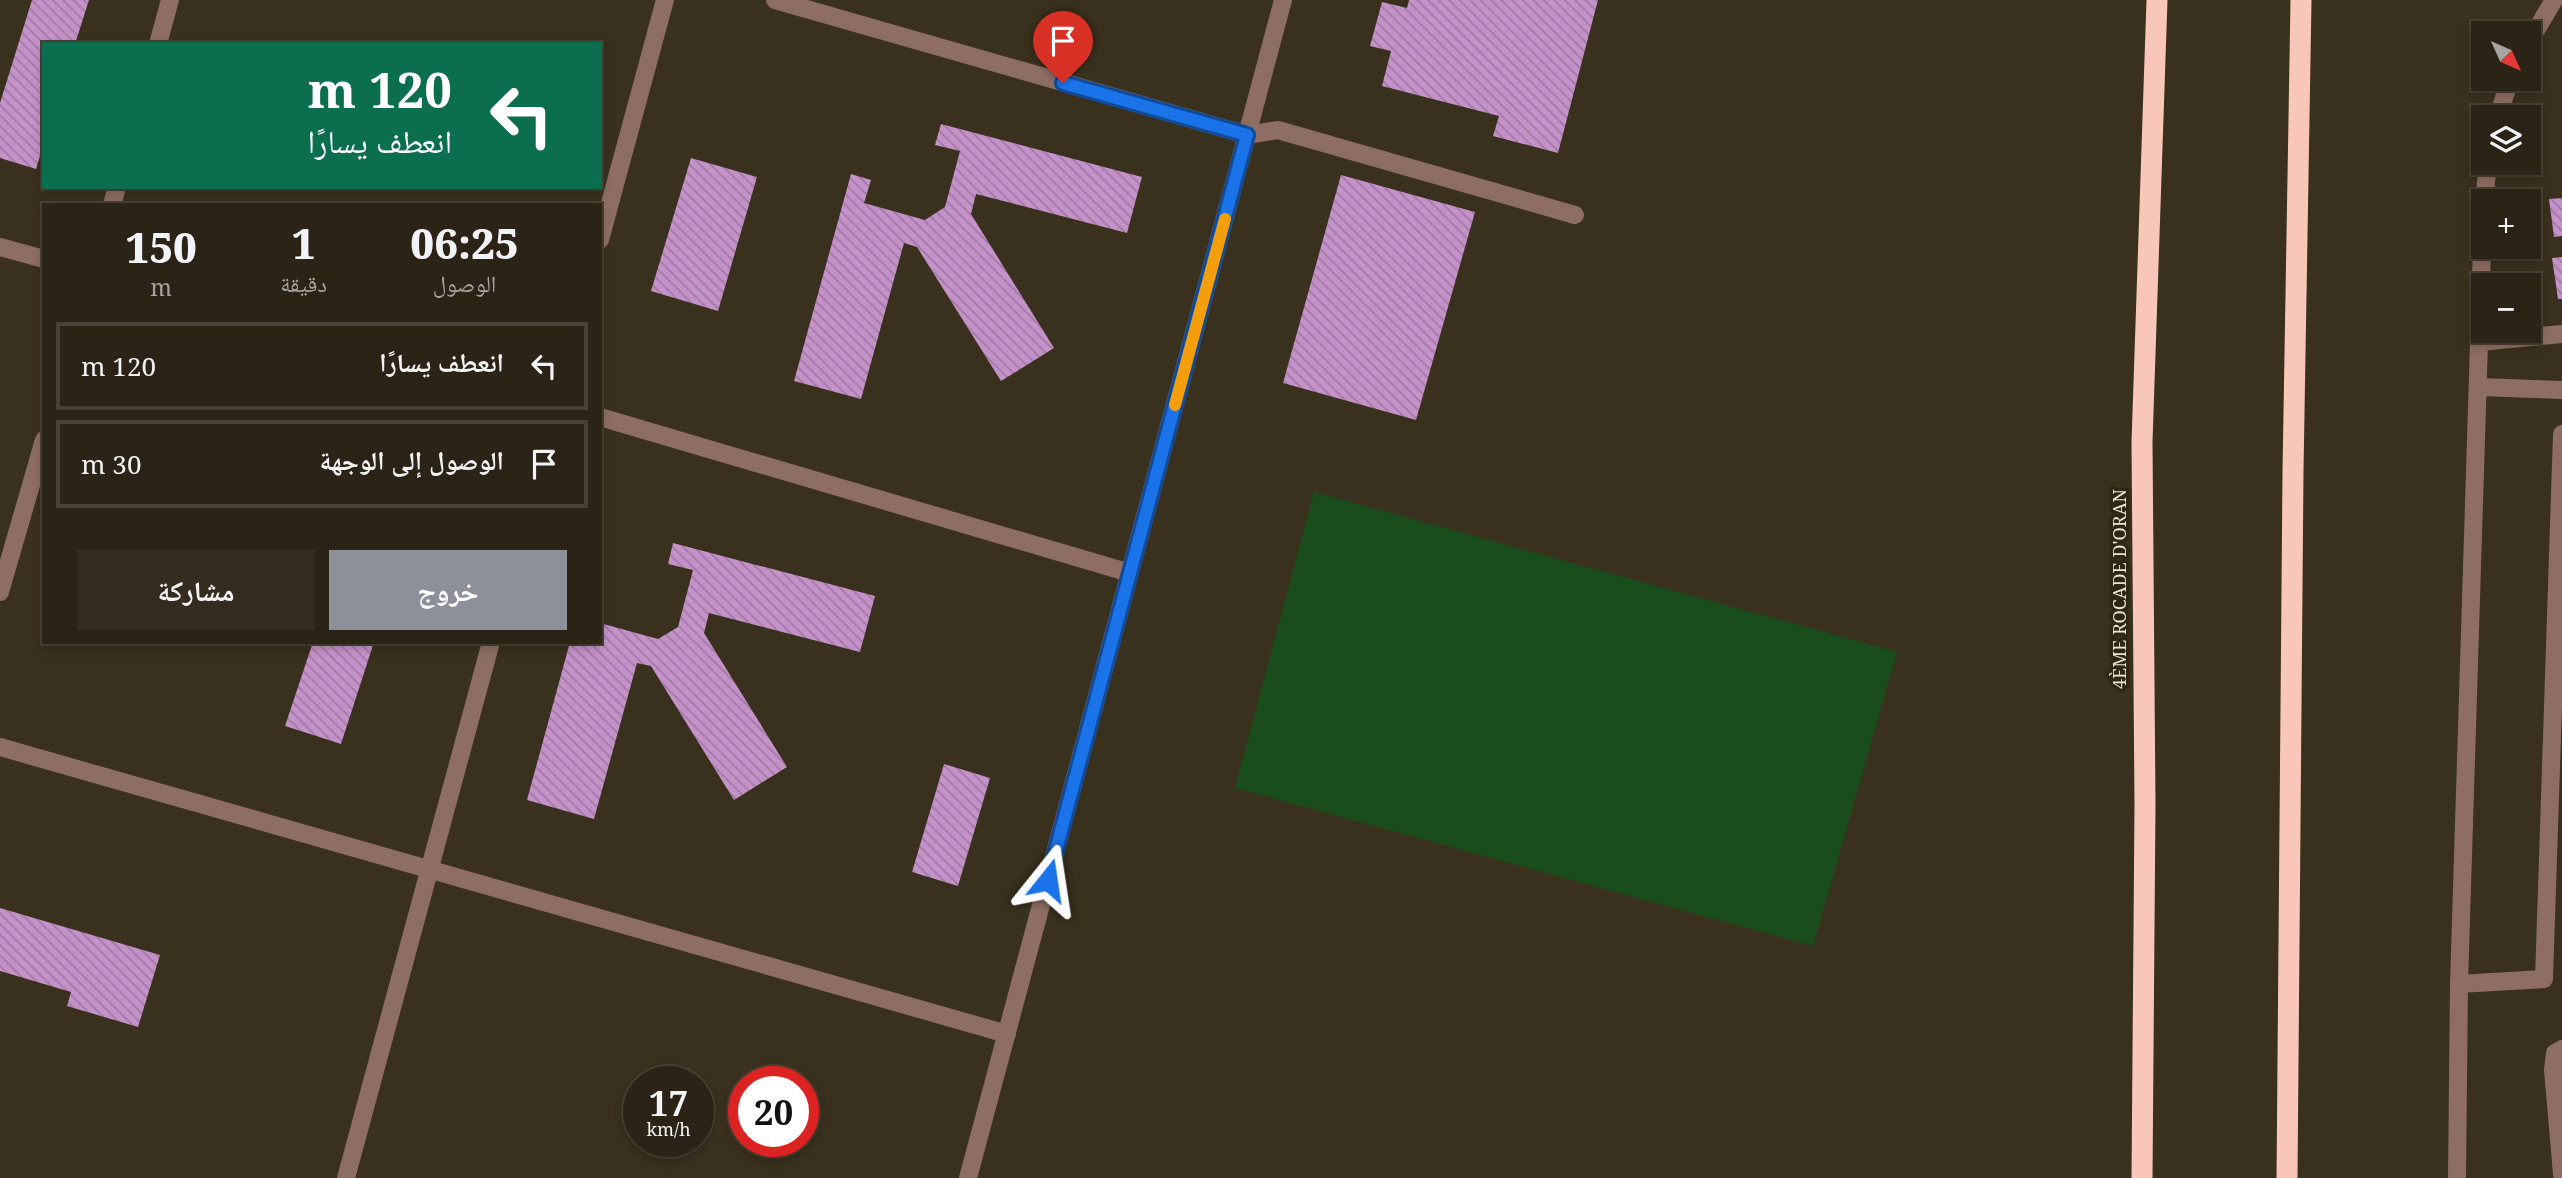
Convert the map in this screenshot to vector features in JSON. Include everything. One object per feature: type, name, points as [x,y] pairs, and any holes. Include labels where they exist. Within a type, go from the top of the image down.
[{"type":"highway","name":"4ÈME ROCADE D'ORAN","points":[[2142,1178],[2145,804],[2142,442],[2157,0]]},
{"type":"highway","points":[[2287,1178],[2292,472],[2301,0]]},
{"type":"street","points":[[159,42],[170,0]]},
{"type":"street","points":[[602,233],[665,0]]},
{"type":"street","points":[[775,0],[1247,135],[1278,130],[1575,215]]},
{"type":"street","points":[[968,1178],[1283,0]]},
{"type":"street","points":[[2541,22],[2554,0]]},
{"type":"street","points":[[0,247],[42,258]]},
{"type":"street","points":[[2541,336],[2562,334]]},
{"type":"street","points":[[2457,1178],[2459,984],[2480,343]]},
{"type":"street","points":[[2479,387],[2562,390]]},
{"type":"street","points":[[602,417],[1130,573]]},
{"type":"street","points":[[2459,984],[2544,979],[2562,434]]},
{"type":"street","points":[[0,592],[42,447]]},
{"type":"street","points":[[346,1178],[490,644]]},
{"type":"street","points":[[0,747],[1007,1034]]},
{"type":"street","points":[[2562,1049],[2555,1053],[2553,1070],[2562,1174]]},
{"type":"green space","points":[[1314,492],[1897,652],[1813,946],[1235,788]]},
{"type":"building","points":[[32,0],[89,0],[76,42],[42,42],[42,150],[36,169],[0,158],[0,103]]},
{"type":"building","points":[[1409,0],[1598,0],[1558,153],[1493,136],[1499,116],[1382,86],[1391,51],[1370,46],[1382,2],[1407,8]]},
{"type":"building","points":[[941,124],[1142,177],[1127,233],[976,194],[971,214],[1054,348],[1001,381],[917,247],[904,243],[861,399],[794,381],[851,174],[871,180],[864,203],[925,220],[945,207],[960,151],[935,145]]},
{"type":"building","points":[[691,158],[757,177],[718,311],[651,291]]},
{"type":"building","points":[[1341,175],[1475,212],[1416,420],[1283,383]]},
{"type":"building","points":[[2562,198],[2562,236],[2554,237],[2549,199]]},
{"type":"building","points":[[2562,257],[2562,299],[2558,299],[2552,258]]},
{"type":"building","points":[[673,543],[875,596],[860,652],[709,613],[704,633],[787,767],[734,800],[651,666],[637,663],[594,819],[527,800],[569,644],[602,644],[602,624],[658,639],[678,627],[693,570],[668,564]]},
{"type":"building","points":[[312,644],[373,644],[341,744],[285,726]]},
{"type":"building","points":[[944,764],[990,778],[958,886],[912,872]]},
{"type":"building","points":[[0,908],[160,955],[138,1027],[67,1006],[71,992],[0,971]]},
{"type":"slow traffic","points":[[1175,405],[1225,219]]},
{"type":"route","points":[[1048,880],[1247,135],[1063,83]]}]
